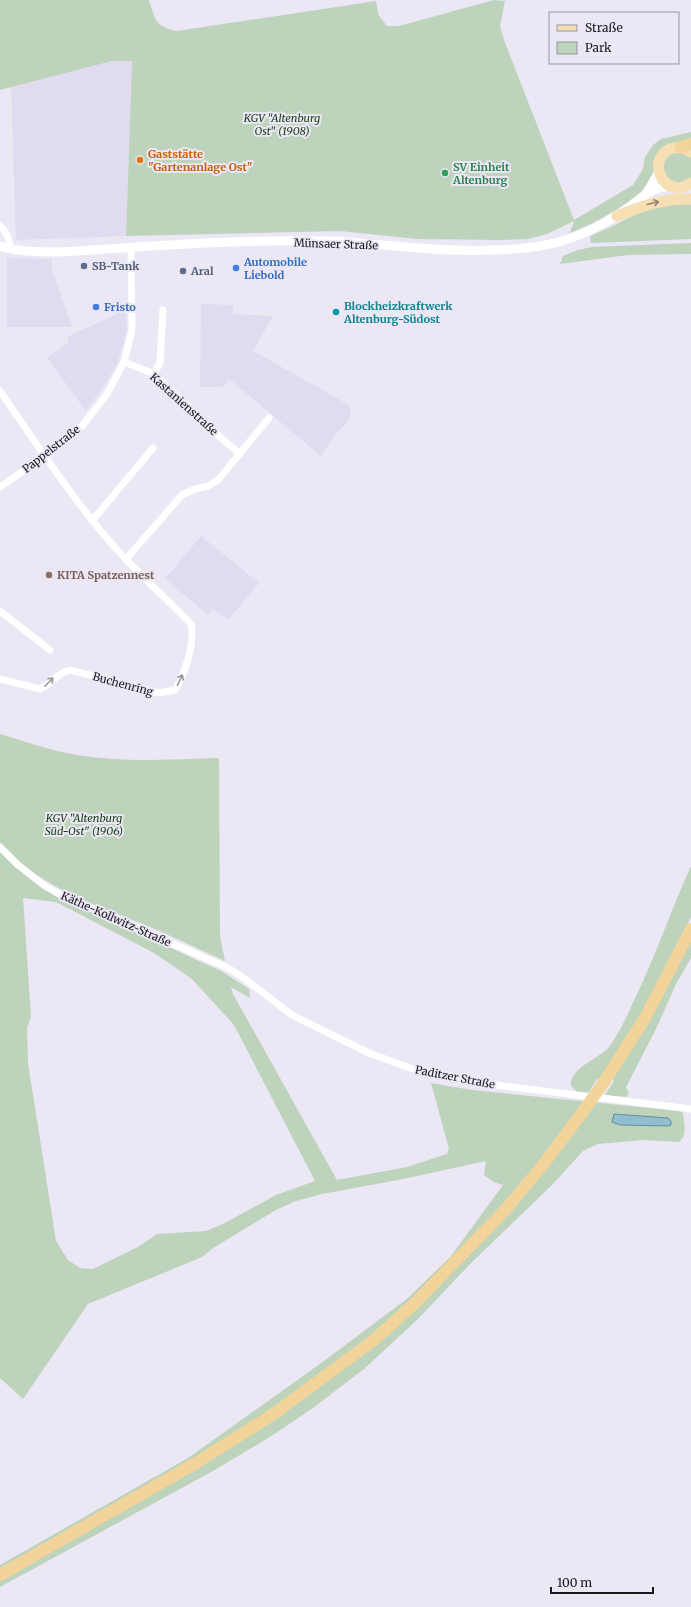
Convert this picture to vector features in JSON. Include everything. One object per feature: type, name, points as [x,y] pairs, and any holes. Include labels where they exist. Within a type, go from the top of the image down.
[{"type":"highway","points":[[0,1575],[216,1451],[272,1415],[374,1340],[426,1292],[506,1209],[542,1166],[604,1082],[645,1018],[691,929]]},
{"type":"main road","points":[[688,148],[675,148],[664,154],[658,165],[659,172],[665,182],[670,186],[676,188],[690,185]]},
{"type":"main road","points":[[617,216],[656,202],[691,199]]},
{"type":"street","name":"Münsaer Straße","points":[[0,246],[34,252],[60,252],[242,243],[330,241],[446,250],[503,250],[541,246],[570,239],[593,230],[617,216],[647,192],[659,172]]},
{"type":"street","name":"Münsaer Straße","points":[[647,192],[670,186]]},
{"type":"street","points":[[0,226],[4,229],[11,249]]},
{"type":"street","name":"Pappelstraße","points":[[0,487],[44,456],[82,426],[107,394],[124,362],[132,330],[131,248]]},
{"type":"street","points":[[154,374],[160,363],[163,310]]},
{"type":"street","name":"Kastanienstraße","points":[[124,362],[154,374],[240,454]]},
{"type":"street","name":"Buchenring","points":[[0,391],[44,456],[92,521],[191,624],[193,633],[192,643],[181,680],[175,690],[159,693],[70,670],[64,671],[54,677],[46,686],[40,689],[0,679]]},
{"type":"street","points":[[127,558],[182,495],[195,489],[208,486],[218,480],[269,418]]},
{"type":"street","points":[[92,521],[153,448]]},
{"type":"street","points":[[0,611],[50,650]]},
{"type":"street","name":"Käthe-Kollwitz-Straße","points":[[0,847],[18,865],[45,886],[60,895],[226,967],[241,976]]},
{"type":"street","name":"Paditzer Straße","points":[[241,976],[292,1015],[369,1053],[418,1071],[472,1082],[691,1109]]},
{"type":"shaded area","points":[[112,61],[132,61],[126,236],[16,240],[11,87]]},
{"type":"shaded area","points":[[7,258],[52,259],[52,270],[72,327],[7,327]]},
{"type":"shaded area","points":[[201,304],[233,305],[233,314],[273,316],[253,351],[349,405],[351,414],[346,424],[337,432],[321,456],[229,379],[222,387],[200,387]]},
{"type":"shaded area","points":[[125,310],[127,326],[117,364],[86,411],[47,358],[69,342],[67,337]]},
{"type":"shaded area","points":[[201,536],[259,583],[228,620],[213,609],[208,615],[165,579]]},
{"type":"green space","name":"KGV \"Altenburg Ost\" (1908)","points":[[0,0],[149,0],[157,21],[164,27],[177,31],[376,1],[378,14],[387,26],[399,26],[494,0],[505,1],[500,26],[504,40],[574,220],[633,185],[643,169],[645,157],[653,145],[661,139],[691,132],[691,140],[655,158],[651,180],[645,188],[626,204],[591,224],[570,233],[574,221],[547,234],[528,239],[503,240],[418,239],[340,231],[126,236],[132,61],[112,61],[0,90]]},
{"type":"green space","points":[[671,152],[687,153],[691,157],[691,178],[682,184],[667,179],[662,165]]},
{"type":"green space","points":[[691,203],[691,239],[591,243],[590,236],[647,208]]},
{"type":"green space","points":[[691,243],[691,254],[628,255],[560,264],[563,256],[578,250],[592,247]]},
{"type":"green space","name":"KGV \"Altenburg Süd-Ost\" (1906)","points":[[0,734],[58,751],[112,759],[148,760],[219,758],[220,936],[225,961],[155,929],[88,902],[60,889],[28,870],[21,871],[99,915],[103,919],[112,921],[223,972],[249,989],[250,998],[231,987],[233,994],[337,1180],[407,1167],[447,1154],[449,1149],[431,1083],[472,1090],[680,1111],[683,1113],[685,1125],[684,1135],[679,1142],[644,1140],[598,1144],[583,1151],[552,1185],[470,1264],[418,1319],[364,1369],[313,1408],[273,1435],[213,1471],[0,1587],[0,1565],[188,1458],[324,1361],[408,1298],[451,1256],[503,1185],[494,1182],[484,1175],[486,1161],[403,1179],[322,1194],[296,1201],[276,1210],[213,1248],[202,1257],[88,1304],[23,1399],[0,1378]],"holes":[[[23,898],[56,902],[154,953],[192,979],[234,1025],[315,1181],[276,1195],[223,1224],[206,1231],[157,1234],[138,1247],[93,1269],[80,1268],[68,1260],[56,1241],[28,1063],[27,1028],[31,1017]]]},
{"type":"green space","points":[[691,866],[691,917],[678,944],[641,1016],[600,1080],[597,1079],[588,1093],[577,1092],[571,1086],[575,1074],[609,1047],[626,1017],[647,972]]},
{"type":"green space","points":[[691,941],[691,958],[676,984],[656,1029],[626,1087],[629,1094],[626,1097],[605,1095],[614,1081],[612,1079]]},
{"type":"water","points":[[614,1114],[668,1118],[671,1121],[671,1125],[620,1125],[612,1122]]},
{"type":"place","name":"Gaststätte \"Gartenanlage Ost\"","points":[[140,160]]},
{"type":"place","name":"SV Einheit Altenburg","points":[[445,173]]},
{"type":"place","name":"SB-Tank","points":[[84,266]]},
{"type":"place","name":"Automobile Liebold","points":[[236,268]]},
{"type":"place","name":"Aral","points":[[183,271]]},
{"type":"place","name":"Fristo","points":[[96,307]]},
{"type":"place","name":"Blockheizkraftwerk Altenburg-Südost","points":[[336,312]]},
{"type":"place","name":"KITA Spatzennest","points":[[49,575]]}]
